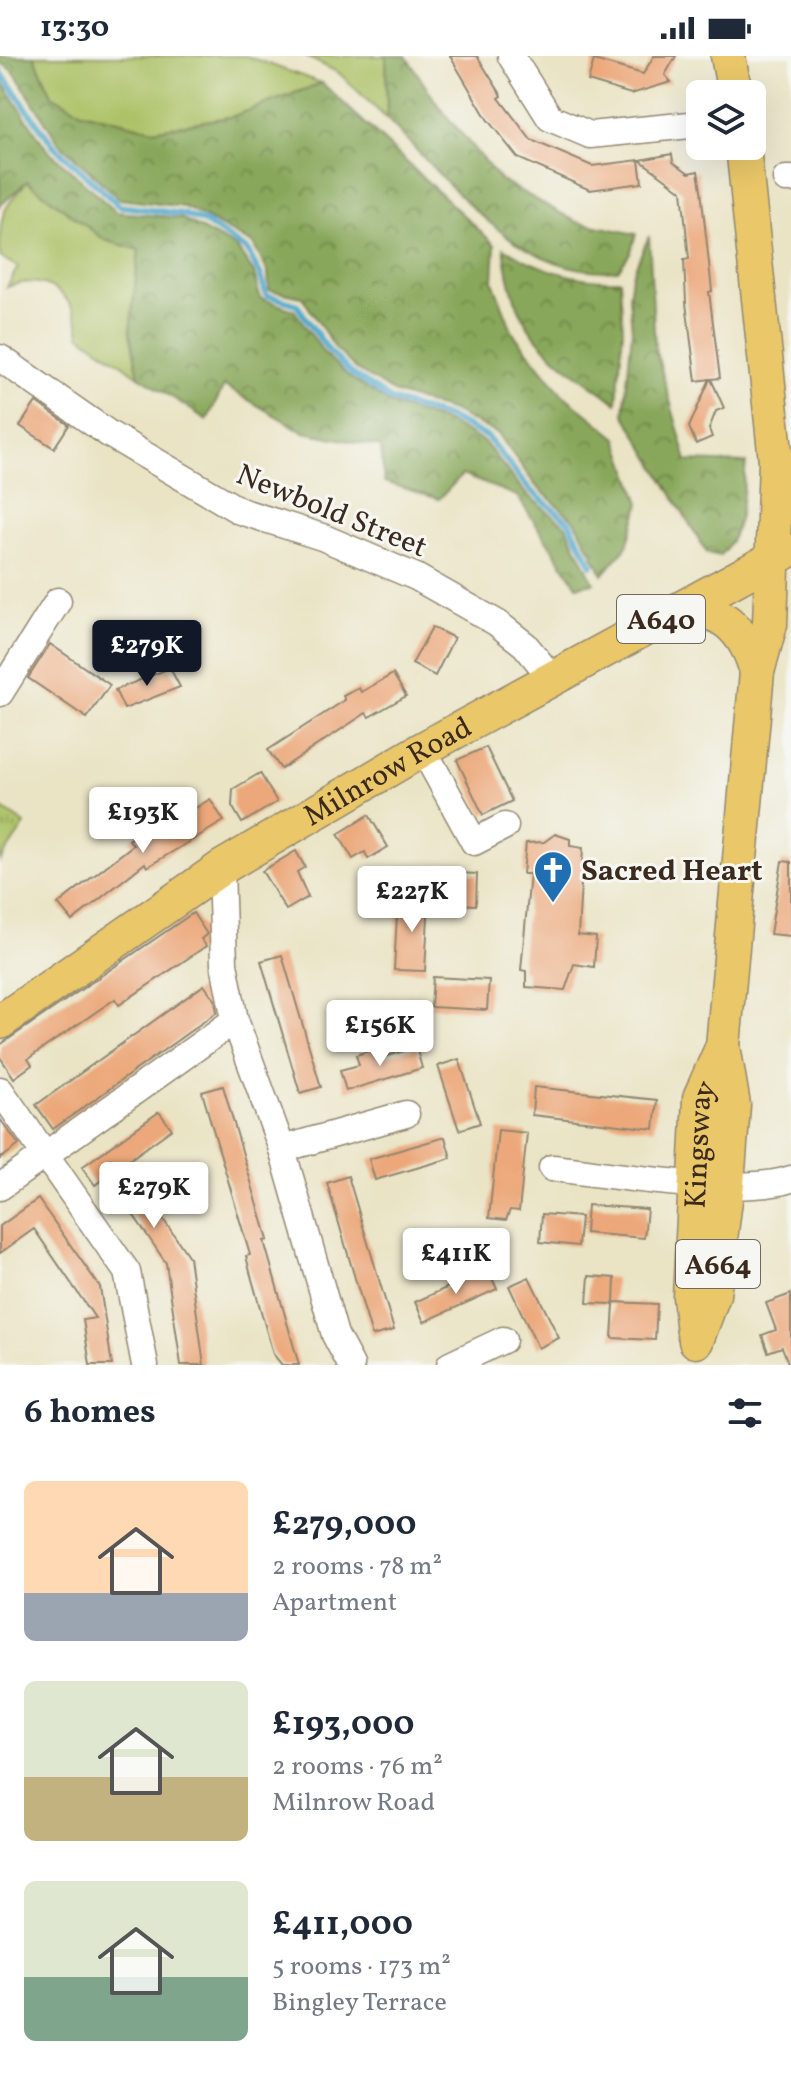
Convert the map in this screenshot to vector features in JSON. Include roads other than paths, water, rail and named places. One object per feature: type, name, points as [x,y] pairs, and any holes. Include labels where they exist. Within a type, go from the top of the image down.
[{"type":"main road","points":[[728,56],[732,80]]},
{"type":"main road","name":"A664","points":[[744,160],[776,461],[781,554]]},
{"type":"main road","name":"A664","points":[[776,461],[781,479],[791,492]]},
{"type":"main road","name":"Milnrow Road","points":[[0,1022],[221,868],[551,677],[781,554]]},
{"type":"main road","name":"Kingsway","points":[[695,1353],[690,1297],[711,1183],[700,1098],[723,1046],[757,672],[770,624],[781,554]]},
{"type":"main road","name":"A664","points":[[671,613],[699,609],[725,619],[742,636],[757,672]]},
{"type":"street","points":[[511,56],[550,118],[590,135],[686,125]]},
{"type":"street","name":"Newbold Street","points":[[0,358],[109,434],[240,511],[322,537],[416,577],[497,623],[525,645],[551,677]]},
{"type":"street","points":[[0,693],[58,601]]},
{"type":"street","points":[[423,749],[474,842],[505,826]]},
{"type":"street","points":[[221,868],[224,964],[235,1020],[282,1149],[335,1335],[351,1365]]},
{"type":"street","points":[[0,1187],[235,1020]]},
{"type":"street","points":[[0,1090],[127,1272],[145,1365]]},
{"type":"street","points":[[282,1149],[406,1114]]},
{"type":"street","points":[[552,1168],[711,1183],[774,1183],[791,1179]]},
{"type":"street","points":[[450,1365],[503,1340]]},
{"type":"waterway","points":[[0,71],[53,145],[119,206],[183,214],[206,223],[247,250],[261,276],[266,295],[296,304],[328,350],[351,373],[391,400],[450,418],[487,437],[530,490],[569,522],[592,565]]},
{"type":"place","name":"Sacred Heart","points":[[553,904]]}]
